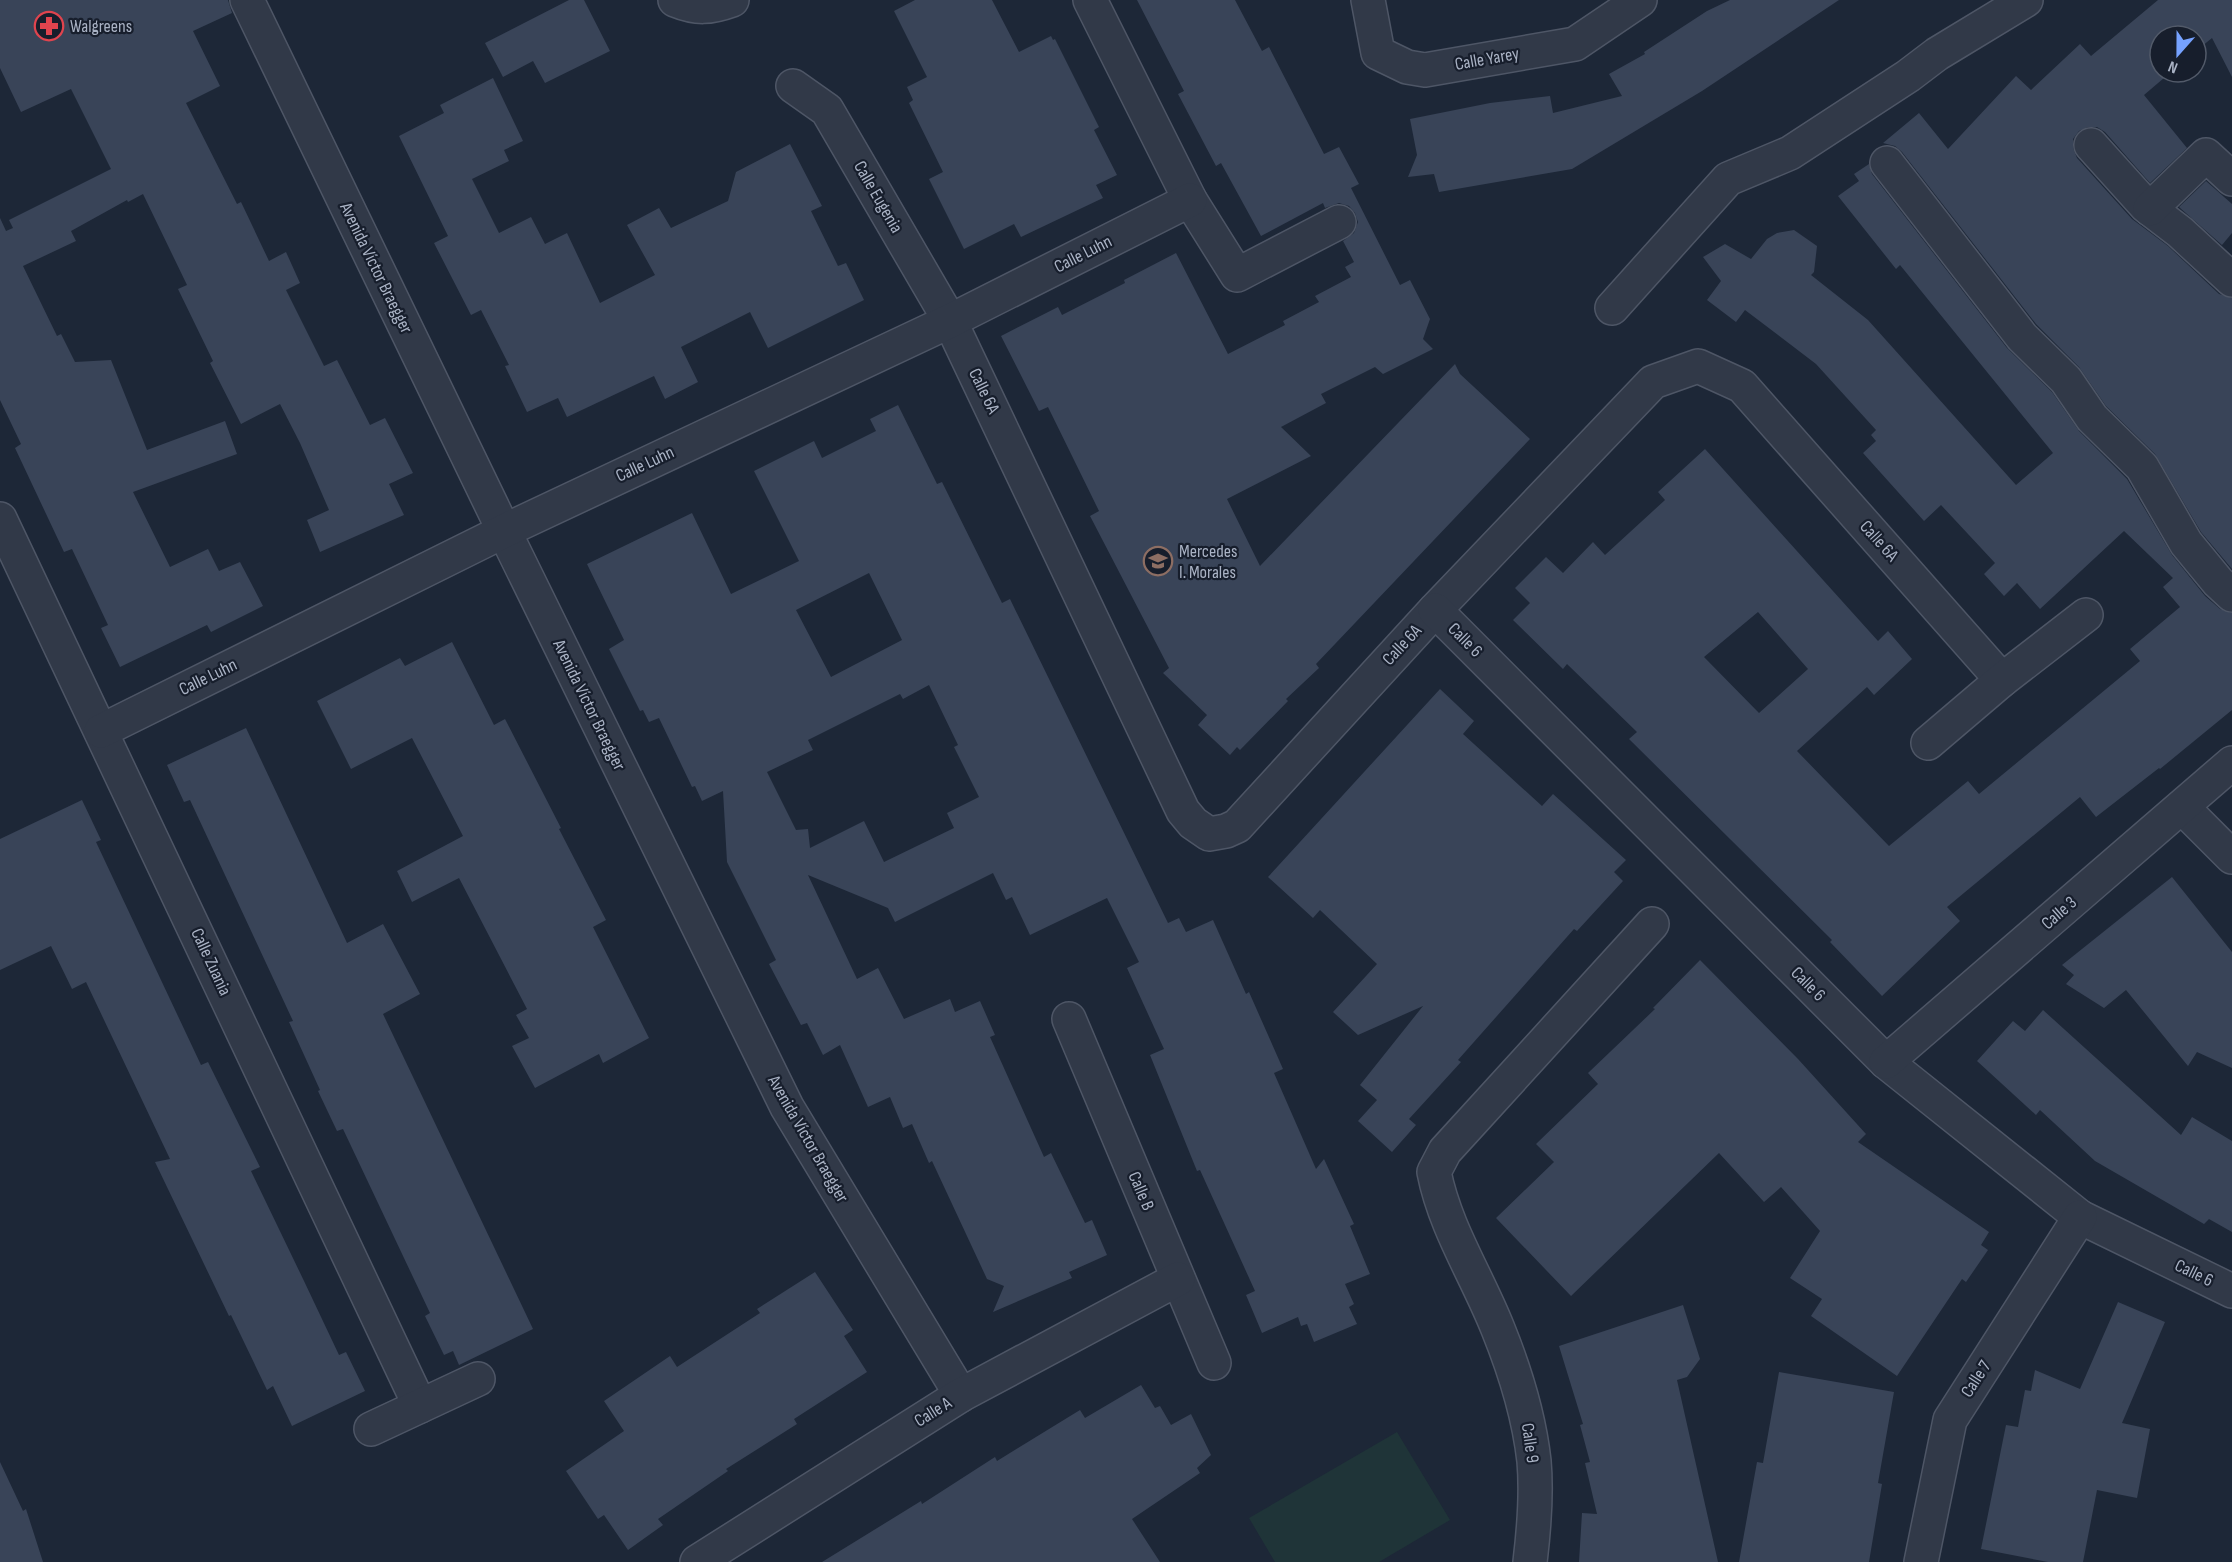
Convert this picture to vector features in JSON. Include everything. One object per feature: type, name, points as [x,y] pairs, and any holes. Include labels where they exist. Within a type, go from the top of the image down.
[{"type":"street","name":"Avenida Víctor Braegger","points":[[247,0],[504,531],[787,1107],[961,1395]]},
{"type":"street","points":[[675,0],[691,6],[713,7],[732,0]]},
{"type":"street","points":[[1090,0],[1190,200],[1237,275],[1339,222]]},
{"type":"street","name":"Calle Yarey","points":[[1368,0],[1378,53],[1407,67],[1425,70],[1575,44],[1640,0]]},
{"type":"street","points":[[1612,308],[1728,179],[1790,153],[1908,76],[1937,54],[2026,0]]},
{"type":"street","name":"Calle Eugenia","points":[[793,86],[827,110],[950,321]]},
{"type":"street","points":[[2091,145],[2150,209],[2180,232],[2232,280]]},
{"type":"street","points":[[2150,209],[2206,155],[2232,179]]},
{"type":"street","points":[[1887,163],[2022,337],[2066,380],[2092,418],[2142,467],[2186,543],[2218,582],[2232,595]]},
{"type":"street","name":"Calle Luhn","points":[[101,731],[504,531],[950,321],[1190,200]]},
{"type":"street","name":"Calle 6A","points":[[950,321],[1183,811],[1192,823],[1209,834],[1226,831],[1236,826],[1435,610],[1653,382],[1698,366],[1742,386],[2002,680]]},
{"type":"street","name":"Calle Zuania","points":[[0,519],[420,1406]]},
{"type":"street","name":"Calle 6","points":[[1435,610],[1886,1062],[2080,1216],[2232,1291]]},
{"type":"street","points":[[1928,743],[2002,680],[2086,615]]},
{"type":"street","name":"Calle 3","points":[[1886,1062],[2232,763]]},
{"type":"street","points":[[2182,807],[2232,857]]},
{"type":"street","name":"Calle 9","points":[[1530,1562],[1535,1520],[1534,1462],[1525,1406],[1498,1328],[1446,1214],[1434,1172],[1445,1151],[1653,924]]},
{"type":"street","name":"Calle B","points":[[1069,1019],[1214,1363]]},
{"type":"street","name":"Calle 7","points":[[1921,1562],[1950,1420],[2080,1216]]},
{"type":"street","name":"Calle A","points":[[697,1562],[961,1395],[1178,1279]]},
{"type":"street","points":[[371,1429],[478,1379]]},
{"type":"green space","points":[[1397,1432],[1450,1520],[1379,1562],[1275,1562],[1249,1518]]},
{"type":"building","points":[[0,0],[228,0],[232,13],[193,31],[220,86],[186,103],[237,204],[241,202],[269,261],[286,252],[300,283],[286,290],[324,366],[337,360],[370,425],[385,418],[413,473],[389,484],[404,515],[320,552],[307,520],[329,510],[300,443],[280,404],[241,424],[210,363],[213,361],[178,289],[187,285],[143,194],[128,202],[127,200],[71,231],[76,241],[23,266],[57,336],[61,334],[75,362],[111,360],[147,450],[225,421],[237,454],[133,492],[170,567],[208,549],[219,571],[240,562],[263,606],[211,632],[207,625],[120,667],[101,628],[108,625],[72,549],[64,552],[15,448],[21,444],[0,400],[0,218],[6,231],[13,228],[9,220],[111,169],[71,89],[21,112],[0,68]]},
{"type":"building","points":[[569,0],[584,0],[610,51],[545,83],[533,61],[503,77],[485,43]]},
{"type":"building","points":[[915,0],[992,0],[1019,52],[1051,36],[1053,40],[1055,39],[1099,127],[1094,130],[1117,175],[1096,185],[1103,198],[1021,237],[1014,224],[964,249],[929,179],[943,172],[909,103],[913,100],[907,87],[927,77],[894,11]]},
{"type":"building","points":[[1137,0],[1235,0],[1262,51],[1269,47],[1324,154],[1339,147],[1359,184],[1351,188],[1400,285],[1410,280],[1430,319],[1423,339],[1433,349],[1383,374],[1375,367],[1321,394],[1326,403],[1281,427],[1311,456],[1227,499],[1260,566],[1455,364],[1460,374],[1530,439],[1316,664],[1319,668],[1286,699],[1288,701],[1240,750],[1237,747],[1230,755],[1198,725],[1207,715],[1163,673],[1169,668],[1090,516],[1099,511],[1048,407],[1039,411],[1001,336],[1058,307],[1062,315],[1125,283],[1124,280],[1176,253],[1228,354],[1285,325],[1283,321],[1319,302],[1315,296],[1351,277],[1345,267],[1354,262],[1343,241],[1354,233],[1358,222],[1349,206],[1339,203],[1325,208],[1323,203],[1261,236],[1221,163],[1216,166],[1178,94],[1184,91]]},
{"type":"building","points":[[1730,0],[1839,0],[1702,91],[1572,169],[1439,192],[1434,174],[1408,177],[1417,155],[1410,119],[1490,103],[1550,96],[1553,113],[1622,96],[1609,74],[1645,54],[1644,52],[1707,11]]},
{"type":"building","points":[[2158,0],[2232,0],[2232,77],[2212,38],[2208,41],[2208,24],[2148,24],[2148,84],[2157,84],[2144,95],[2187,148],[2150,183],[2105,132],[2097,127],[2088,127],[2079,131],[2073,139],[2073,148],[2077,158],[2132,219],[2168,246],[2219,294],[2232,298],[2232,569],[2201,532],[2155,454],[2106,406],[2079,367],[2036,324],[1902,152],[1895,146],[1883,143],[1919,113],[1948,149],[2016,76],[2031,90],[2080,44],[2091,56]]},
{"type":"building","points":[[493,78],[523,141],[504,150],[509,161],[472,179],[499,233],[531,217],[545,244],[567,233],[600,303],[655,275],[627,225],[659,208],[671,228],[728,201],[736,172],[790,144],[822,206],[811,211],[838,266],[846,263],[864,300],[768,348],[750,312],[681,347],[698,382],[665,399],[654,376],[567,417],[558,398],[527,412],[505,366],[509,365],[481,310],[471,315],[434,243],[448,236],[399,136],[444,113],[440,105]]},
{"type":"building","points":[[1869,164],[1872,174],[2007,348],[2052,392],[2079,431],[2127,479],[2172,555],[2205,596],[2220,609],[2232,613],[2232,710],[2160,769],[2096,817],[2080,797],[1947,907],[1960,921],[1882,996],[1830,942],[1832,940],[1629,739],[1637,732],[1567,664],[1563,669],[1513,620],[1530,603],[1515,588],[1546,557],[1563,573],[1593,542],[1605,555],[1665,500],[1658,492],[1705,449],[1878,641],[1888,631],[1912,659],[1874,695],[1867,687],[1797,751],[1889,846],[1968,781],[1979,794],[2140,661],[2130,649],[2180,607],[2163,587],[2173,578],[2124,531],[2040,609],[2017,583],[2004,596],[1984,574],[1995,563],[1941,505],[1924,521],[1863,453],[1876,441],[1871,435],[1876,430],[1816,364],[1745,310],[1736,322],[1707,300],[1721,281],[1703,257],[1725,244],[1751,259],[1767,239],[1777,233],[1794,230],[1817,246],[1814,272],[1811,275],[1868,320],[2016,485],[2053,453],[1900,265],[1896,269],[1838,196],[1859,181],[1854,174]],"holes":[[[1758,612],[1808,669],[1759,713],[1704,657]]]},
{"type":"building","points":[[2206,181],[2232,204],[2232,233],[2222,245],[2179,207]]},
{"type":"building","points":[[898,405],[937,484],[942,482],[1002,603],[1010,599],[1168,923],[1179,918],[1186,932],[1213,920],[1246,994],[1249,992],[1283,1069],[1274,1073],[1316,1169],[1324,1159],[1354,1224],[1350,1226],[1370,1274],[1345,1284],[1354,1304],[1349,1307],[1357,1324],[1314,1342],[1307,1324],[1301,1326],[1298,1317],[1262,1333],[1246,1295],[1255,1291],[1200,1170],[1197,1171],[1150,1055],[1164,1049],[1127,968],[1139,962],[1107,898],[1030,935],[1012,897],[1006,900],[993,873],[895,922],[888,908],[808,875],[857,979],[878,968],[904,1019],[950,999],[955,1012],[980,1001],[995,1035],[990,1037],[1044,1157],[1051,1153],[1085,1223],[1092,1220],[1107,1255],[1069,1272],[1072,1278],[993,1312],[1004,1286],[987,1279],[932,1161],[929,1163],[912,1124],[903,1128],[890,1097],[868,1107],[840,1045],[823,1055],[807,1023],[801,1025],[769,964],[776,960],[727,862],[723,791],[702,801],[695,786],[692,787],[659,718],[649,722],[643,710],[640,711],[609,649],[624,640],[587,564],[692,513],[731,594],[799,561],[754,471],[814,441],[822,458],[876,431],[870,419]],"holes":[[[869,573],[902,640],[831,677],[796,610]],[[929,685],[958,745],[954,747],[979,797],[947,813],[954,828],[884,862],[864,821],[810,848],[808,829],[796,830],[767,772],[813,750],[808,740],[900,694],[903,699]]]},
{"type":"building","points":[[452,642],[494,725],[505,719],[561,828],[559,829],[606,920],[593,927],[649,1038],[603,1063],[599,1054],[535,1088],[512,1046],[529,1038],[516,1015],[527,1009],[459,878],[412,902],[397,871],[463,836],[412,738],[351,769],[317,701],[400,658],[405,666]]},
{"type":"building","points":[[1440,689],[1474,721],[1463,734],[1542,806],[1553,794],[1626,860],[1614,872],[1623,881],[1577,931],[1574,929],[1458,1060],[1461,1062],[1409,1119],[1416,1125],[1392,1152],[1358,1121],[1377,1100],[1360,1085],[1423,1006],[1358,1035],[1333,1012],[1377,964],[1320,910],[1313,918],[1268,877]]},
{"type":"building","points":[[246,728],[347,943],[383,924],[420,994],[383,1014],[533,1329],[459,1365],[453,1351],[444,1355],[425,1316],[430,1313],[343,1129],[337,1131],[318,1091],[320,1090],[289,1022],[293,1021],[190,800],[184,802],[167,765]]},
{"type":"building","points":[[82,800],[101,840],[96,842],[201,1065],[208,1062],[260,1167],[251,1171],[339,1355],[346,1352],[365,1391],[292,1426],[273,1386],[267,1390],[155,1162],[170,1159],[86,982],[72,989],[51,946],[0,970],[0,839]]},
{"type":"building","points":[[2172,877],[2232,952],[2232,1068],[2197,1052],[2188,1066],[2126,990],[2104,1008],[2066,984],[2074,975],[2062,965]]},
{"type":"building","points":[[1700,960],[1798,1059],[1866,1134],[1858,1142],[1989,1232],[1981,1245],[1988,1250],[1966,1282],[1962,1279],[1897,1376],[1811,1316],[1822,1299],[1790,1278],[1820,1231],[1781,1187],[1764,1202],[1719,1153],[1571,1296],[1496,1218],[1554,1162],[1536,1144],[1598,1084],[1588,1073],[1655,1009],[1653,1008]]},
{"type":"building","points":[[2043,1010],[2181,1135],[2192,1117],[2232,1141],[2232,1232],[2209,1219],[2204,1224],[2095,1161],[2040,1110],[2036,1115],[1977,1061],[2013,1021],[2025,1031]]},
{"type":"building","points":[[815,1272],[853,1330],[844,1336],[867,1372],[794,1419],[797,1424],[726,1469],[728,1471],[658,1519],[663,1525],[628,1550],[604,1515],[598,1519],[566,1471],[624,1431],[604,1401],[670,1356],[677,1367],[760,1313],[757,1309]]},
{"type":"building","points":[[2118,1302],[2165,1322],[2122,1423],[2150,1429],[2137,1498],[2097,1490],[2083,1562],[2048,1562],[1981,1549],[2006,1425],[2018,1427],[2025,1390],[2031,1391],[2035,1370],[2080,1389]]},
{"type":"building","points":[[1683,1305],[1700,1359],[1687,1377],[1677,1380],[1718,1562],[1579,1562],[1582,1513],[1597,1514],[1585,1463],[1590,1462],[1580,1425],[1583,1424],[1559,1346]]},
{"type":"building","points":[[1779,1372],[1894,1392],[1878,1483],[1882,1484],[1869,1562],[1739,1562],[1757,1462],[1763,1463]]},
{"type":"building","points":[[1141,1385],[1155,1408],[1160,1406],[1171,1425],[1191,1414],[1211,1455],[1197,1468],[1200,1473],[1132,1519],[1160,1562],[822,1562],[921,1501],[922,1504],[995,1457],[997,1461],[1080,1410],[1085,1418]]},
{"type":"building","points":[[0,1462],[23,1511],[26,1509],[43,1562],[0,1562]]},
{"type":"place","name":"Walgreens","points":[[49,26]]},
{"type":"place","name":"Mercedes I. Morales","points":[[1158,561]]}]
